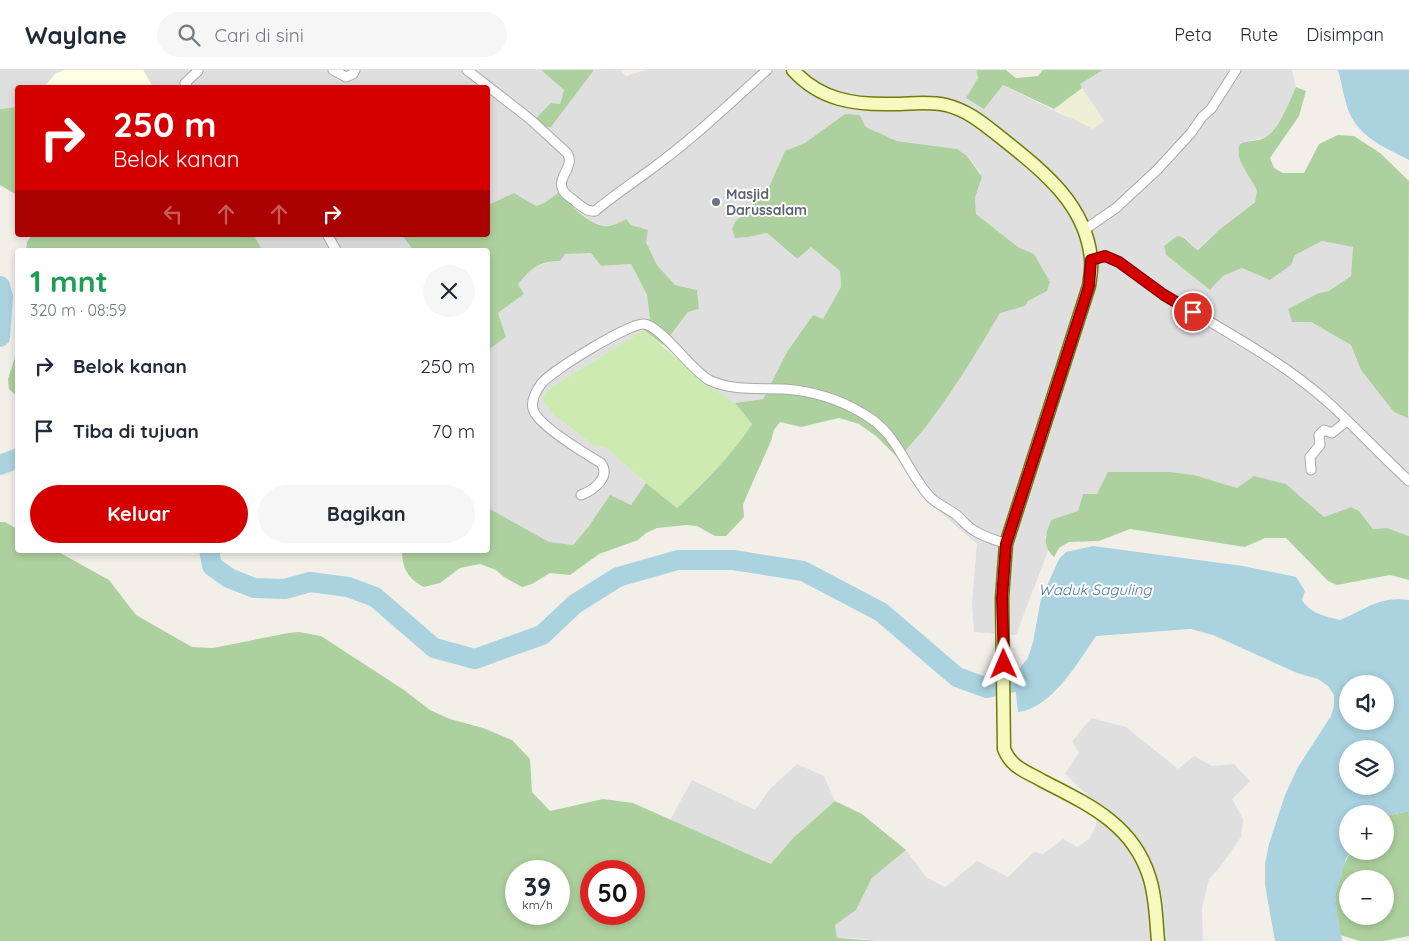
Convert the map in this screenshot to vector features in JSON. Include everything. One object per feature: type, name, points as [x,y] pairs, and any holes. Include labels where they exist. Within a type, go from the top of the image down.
[{"type":"main road","points":[[793,70],[802,80],[828,96],[869,104],[922,102],[957,108],[973,115],[1026,157],[1061,189],[1084,230],[1091,260],[1089,286],[1006,544],[1002,598],[1004,749],[1008,759],[1023,770],[1081,801],[1123,830],[1140,854],[1150,877],[1158,941]]},
{"type":"street","points":[[186,85],[185,83],[197,70]]},
{"type":"street","points":[[333,70],[346,77],[353,74],[355,70]]},
{"type":"street","points":[[466,70],[486,85]]},
{"type":"street","points":[[490,88],[530,119],[567,153],[570,157],[570,162],[561,182],[562,188],[565,194],[586,209],[595,211],[700,131],[767,70]]},
{"type":"street","points":[[1084,230],[1116,208],[1156,170],[1211,109],[1236,70]]},
{"type":"street","points":[[329,237],[335,248]]},
{"type":"street","points":[[1091,260],[1105,256],[1119,262],[1164,295],[1257,351],[1294,376],[1330,404],[1409,481]]},
{"type":"street","points":[[581,495],[598,484],[604,476],[605,468],[600,462],[559,436],[539,419],[533,407],[536,393],[541,384],[565,364],[631,326],[644,324],[654,328],[693,368],[710,380],[740,388],[784,389],[816,393],[843,402],[865,414],[880,424],[896,443],[930,497],[955,514],[973,531],[1006,544]]},
{"type":"street","points":[[1311,470],[1310,457],[1320,445],[1319,435],[1324,430],[1332,433],[1347,421]]},
{"type":"shaded area","points":[[0,70],[66,70],[56,73],[46,85],[15,85],[15,107],[0,109]]},
{"type":"shaded area","points":[[66,70],[143,70],[152,85],[46,85],[56,73]]},
{"type":"shaded area","points":[[143,70],[541,70],[564,90],[560,104],[546,127],[594,70],[620,70],[626,76],[646,70],[976,70],[984,109],[1003,85],[1067,117],[1104,121],[1079,84],[1103,70],[1292,70],[1296,87],[1285,112],[1274,129],[1266,137],[1245,142],[1257,192],[1255,201],[1197,250],[1193,248],[1187,239],[1177,236],[1164,246],[1166,255],[1210,290],[1223,276],[1242,268],[1291,265],[1295,255],[1322,241],[1354,247],[1351,276],[1329,291],[1319,293],[1292,322],[1311,322],[1351,345],[1361,370],[1377,389],[1408,417],[1409,415],[1409,536],[1387,528],[1373,529],[1359,511],[1351,507],[1324,517],[1299,495],[1237,488],[1194,475],[1170,472],[1097,494],[1083,494],[1078,511],[1045,536],[1048,551],[1016,635],[974,632],[972,603],[977,544],[924,498],[899,459],[932,419],[1000,313],[1047,291],[1034,254],[1018,247],[976,214],[975,198],[981,182],[980,172],[967,156],[957,149],[897,141],[865,126],[859,115],[795,148],[785,151],[768,189],[735,222],[748,237],[767,233],[796,259],[811,247],[840,271],[841,288],[823,320],[787,352],[763,399],[735,403],[707,385],[663,345],[688,312],[699,309],[697,290],[675,285],[657,265],[646,242],[647,230],[631,225],[626,220],[604,226],[588,219],[558,193],[536,206],[514,193],[490,204],[490,85],[152,85]]},
{"type":"shaded area","points":[[1082,88],[1104,121],[1093,129],[1054,109]]},
{"type":"shaded area","points":[[255,237],[403,237],[412,248],[261,248]]},
{"type":"shaded area","points":[[591,252],[601,266],[631,264],[647,295],[650,319],[644,330],[547,390],[542,399],[555,416],[594,446],[605,447],[646,483],[631,505],[589,526],[573,545],[549,543],[490,509],[490,349],[506,337],[498,313],[524,294],[518,284],[533,267],[560,261],[565,254]]},
{"type":"shaded area","points":[[1091,718],[1126,727],[1178,769],[1194,756],[1212,766],[1234,764],[1250,781],[1232,799],[1243,819],[1241,837],[1209,879],[1202,908],[1203,941],[880,941],[855,938],[837,939],[835,925],[856,910],[872,878],[906,850],[927,878],[945,887],[977,861],[1008,877],[1034,852],[1043,854],[1063,839],[1077,847],[1089,839],[1096,826],[1098,805],[1065,774],[1079,752],[1072,742]]},
{"type":"shaded area","points":[[797,764],[824,776],[835,801],[793,838],[772,864],[670,820],[692,780],[755,810],[770,789]]},
{"type":"green space","points":[[541,70],[594,70],[551,127],[545,127],[537,123],[536,118],[551,103],[560,104],[564,90]]},
{"type":"green space","points":[[976,70],[1006,70],[1016,78],[1038,76],[1043,70],[1103,70],[1080,84],[1082,88],[1054,109],[1003,85],[984,109],[966,98],[978,78]]},
{"type":"green space","points":[[1296,87],[1306,91],[1299,116],[1270,158],[1274,168],[1283,173],[1304,173],[1319,144],[1338,135],[1354,136],[1380,153],[1409,181],[1408,418],[1394,412],[1361,370],[1351,345],[1311,322],[1292,322],[1288,309],[1319,293],[1329,291],[1351,276],[1353,247],[1322,241],[1295,255],[1291,265],[1270,280],[1242,268],[1223,276],[1210,290],[1166,255],[1164,246],[1177,236],[1184,238],[1198,250],[1219,230],[1255,202],[1257,191],[1241,162],[1239,156],[1240,144],[1263,139],[1276,128]]},
{"type":"green space","points":[[15,107],[15,194],[0,185],[0,109]]},
{"type":"green space","points":[[845,114],[860,115],[865,126],[897,141],[957,149],[967,156],[982,177],[975,198],[976,214],[1018,247],[1034,254],[1050,282],[1047,291],[1028,301],[1025,306],[1000,313],[951,392],[899,459],[876,436],[859,424],[839,418],[801,427],[780,422],[774,430],[743,505],[744,517],[726,536],[715,536],[697,526],[657,528],[646,533],[638,540],[599,554],[570,575],[550,573],[532,584],[522,587],[496,570],[480,564],[460,568],[440,583],[424,587],[410,577],[403,562],[402,553],[490,553],[490,509],[549,542],[573,545],[589,526],[610,495],[631,505],[646,483],[677,508],[717,468],[752,424],[735,403],[763,399],[787,352],[813,315],[823,319],[841,287],[840,271],[811,247],[797,259],[767,233],[735,238],[732,229],[735,222],[768,189],[785,151],[805,143]]},
{"type":"green space","points":[[514,193],[536,206],[558,193],[579,212],[597,224],[609,226],[626,219],[631,225],[648,230],[646,242],[657,265],[675,285],[697,290],[699,309],[688,312],[663,345],[644,330],[650,319],[647,295],[631,264],[601,266],[591,253],[565,254],[560,261],[540,264],[518,284],[524,294],[498,313],[506,337],[490,349],[490,248],[412,248],[403,237],[490,237],[490,204]]},
{"type":"green space","points":[[31,237],[255,237],[261,248],[26,248]]},
{"type":"green space","points":[[644,330],[707,385],[735,403],[752,424],[717,468],[677,508],[605,447],[594,446],[555,416],[542,399],[547,390]]},
{"type":"green space","points":[[15,357],[15,394],[9,389],[8,379]]},
{"type":"green space","points":[[1108,472],[1170,472],[1194,475],[1237,488],[1254,476],[1286,484],[1324,517],[1351,507],[1359,511],[1373,529],[1387,528],[1409,536],[1409,580],[1390,575],[1337,585],[1328,581],[1286,538],[1265,538],[1245,547],[1130,529],[1099,541],[1069,542],[1059,548],[1054,557],[1046,544],[1046,535],[1051,520],[1078,511],[1083,494],[1097,494]]},
{"type":"green space","points":[[0,522],[5,522],[15,528],[15,553],[60,553],[109,580],[136,615],[192,647],[213,648],[299,632],[321,636],[404,690],[430,710],[450,719],[483,728],[512,740],[530,759],[532,792],[550,811],[603,799],[633,803],[771,864],[793,838],[835,801],[862,814],[906,850],[872,878],[856,910],[835,925],[837,938],[880,941],[0,941]]},
{"type":"green space","points":[[1409,811],[1409,936],[1384,941],[1360,941],[1340,935],[1335,896],[1339,882],[1339,925],[1394,925],[1394,870],[1343,870],[1346,860],[1394,860],[1394,814]]},
{"type":"water","points":[[1338,70],[1409,70],[1409,160],[1374,141],[1360,129],[1349,112]]},
{"type":"water","name":"Waduk Saguling","points":[[1093,546],[1243,566],[1296,577],[1305,591],[1302,600],[1306,605],[1319,614],[1340,620],[1380,602],[1398,599],[1409,600],[1409,811],[1394,814],[1394,805],[1339,805],[1339,860],[1346,860],[1343,870],[1339,870],[1339,883],[1335,896],[1342,941],[1275,941],[1265,885],[1265,864],[1269,844],[1285,795],[1298,767],[1331,716],[1334,706],[1334,695],[1328,686],[1318,679],[1297,673],[1213,635],[1139,615],[1107,632],[1098,633],[1074,669],[1054,693],[1030,709],[1018,712],[1014,675],[1028,658],[1041,599],[1059,559],[1066,552]]},
{"type":"waterway","points":[[0,286],[3,297],[0,337]]},
{"type":"waterway","points":[[0,465],[15,459]]},
{"type":"waterway","points":[[210,553],[212,566],[229,578],[254,588],[285,589],[310,582],[348,587],[375,597],[434,648],[475,659],[542,635],[575,604],[618,577],[678,560],[733,560],[803,571],[881,612],[957,677],[987,688],[1022,680],[1037,669]]},
{"type":"waterway","points":[[1096,626],[1189,619]]},
{"type":"place","name":"Masjid Darussalam","points":[[716,202]]},
{"type":"route","points":[[1004,664],[1002,598],[1006,544],[1089,286],[1091,260],[1105,256],[1119,262],[1164,295],[1193,312]]}]
